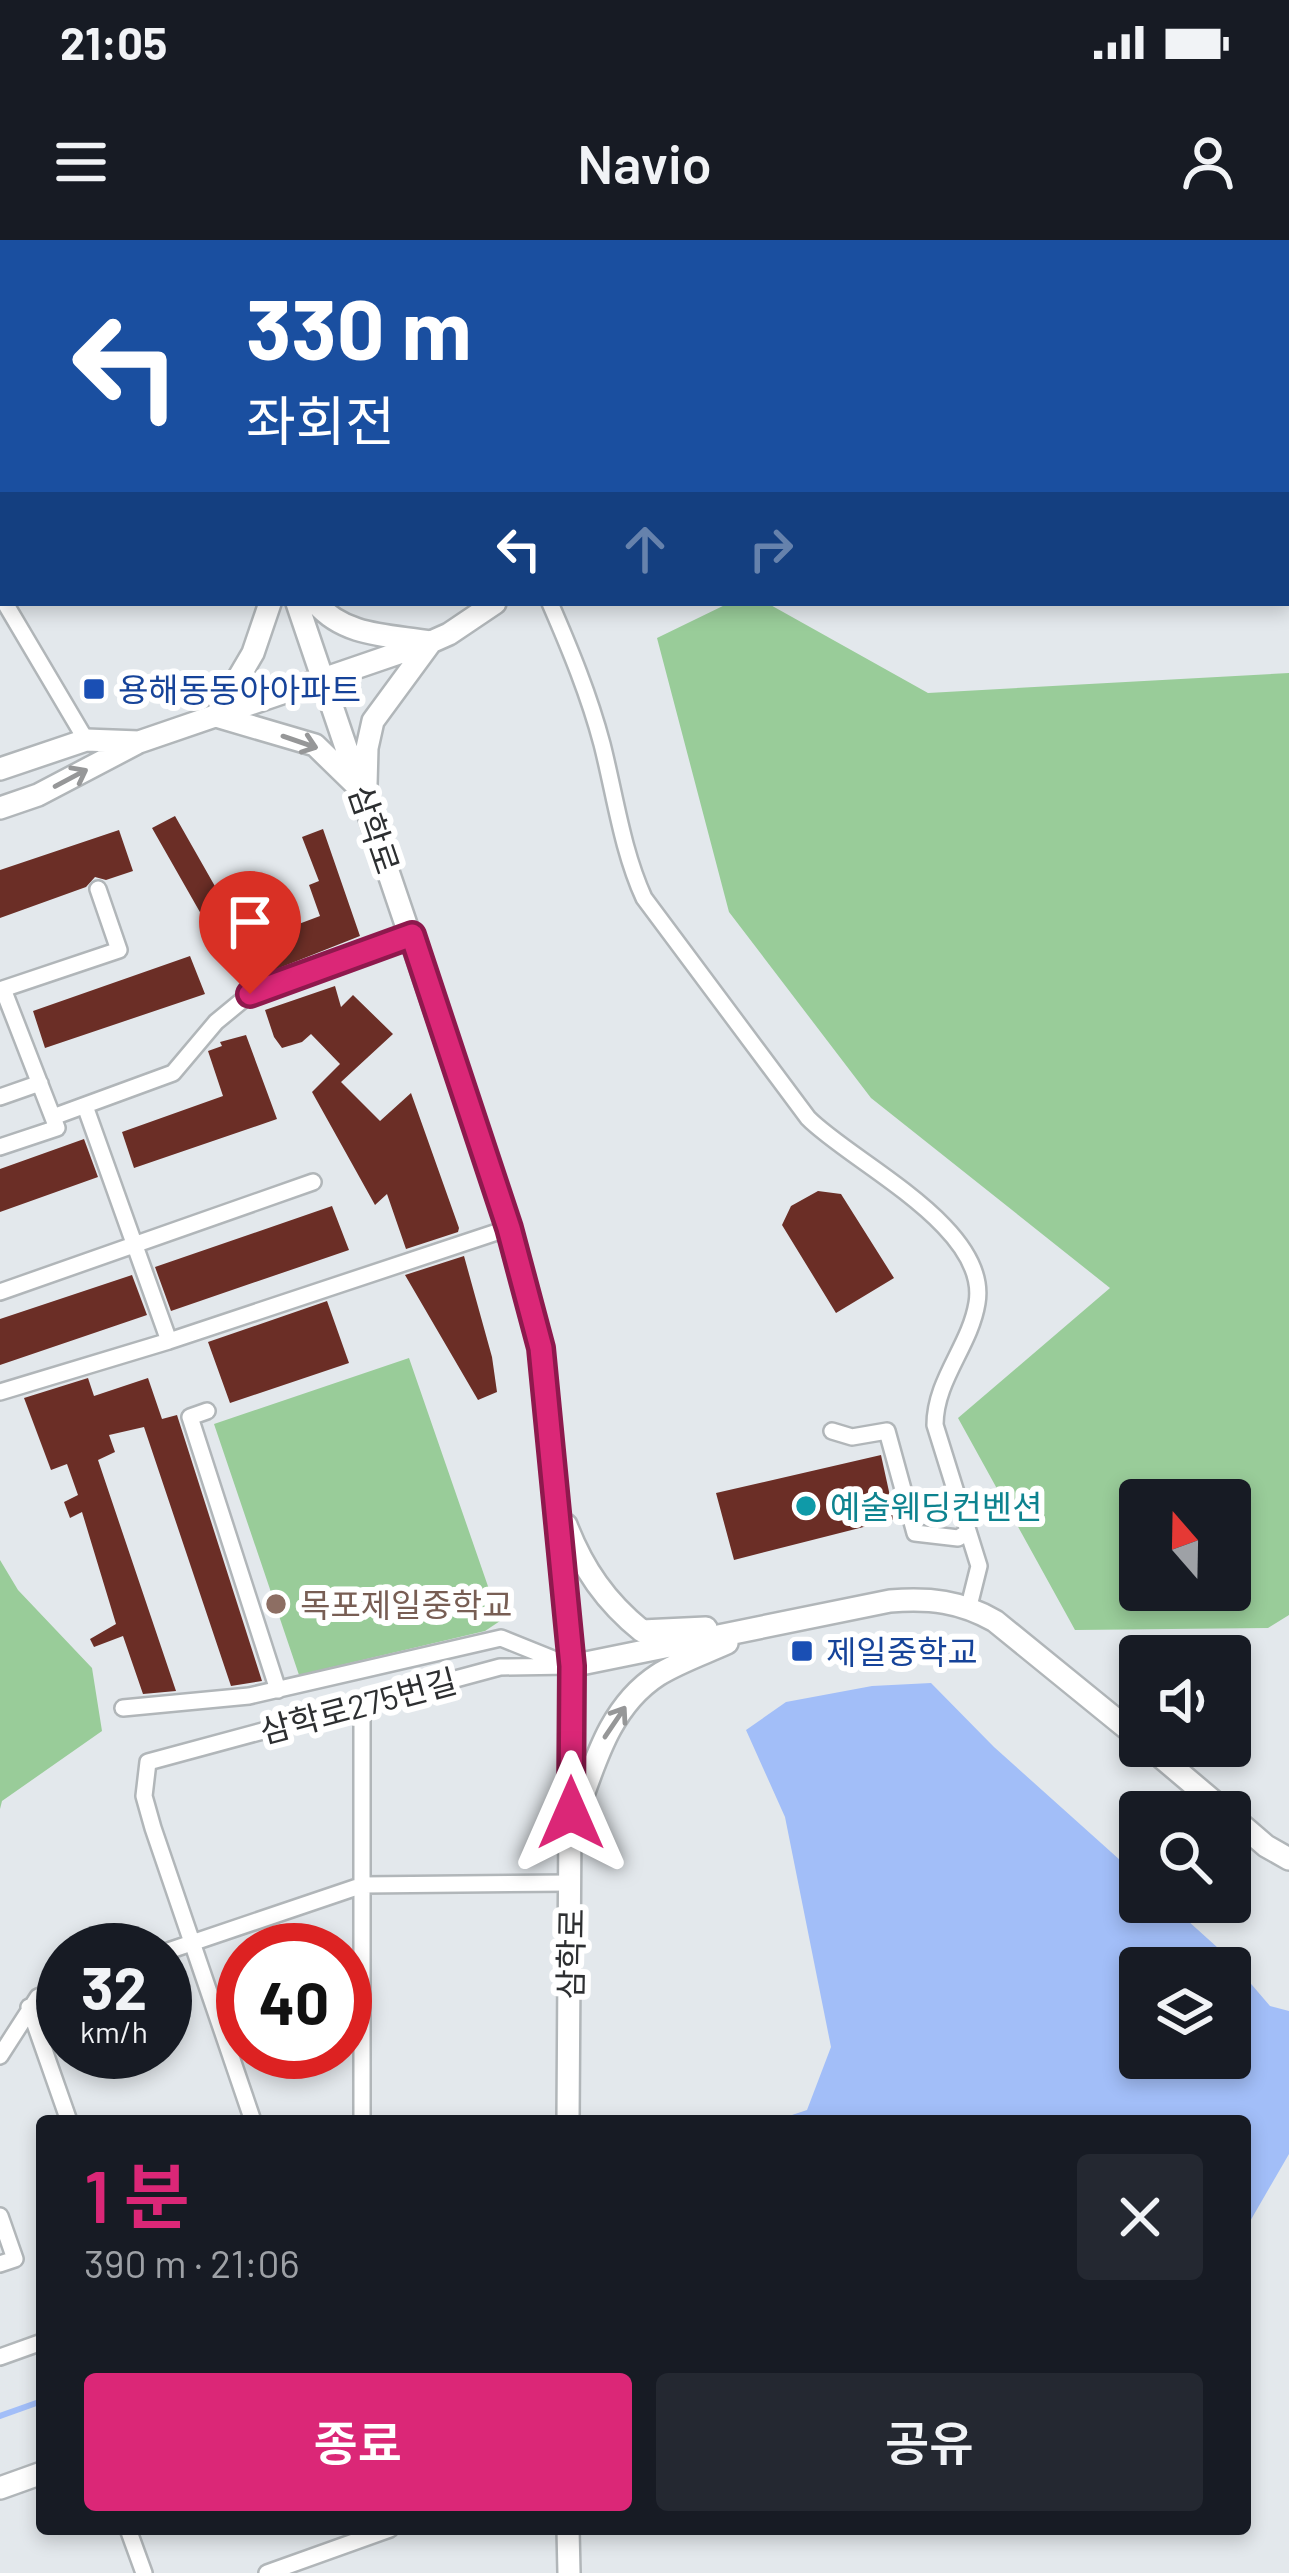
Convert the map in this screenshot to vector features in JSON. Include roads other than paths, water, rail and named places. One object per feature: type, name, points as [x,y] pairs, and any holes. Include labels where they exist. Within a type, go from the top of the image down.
[{"type":"street","points":[[6,606],[86,740]]},
{"type":"street","points":[[216,716],[253,653],[269,606]]},
{"type":"street","name":"삼학로","points":[[298,606],[509,1228],[541,1348],[572,1666],[568,2115]]},
{"type":"street","points":[[319,606],[351,630],[430,642]]},
{"type":"street","points":[[0,808],[38,796],[140,742],[430,642],[491,606]]},
{"type":"street","points":[[551,606],[578,666],[601,738],[631,868],[644,898],[808,1118],[830,1139],[894,1180],[954,1239],[966,1259],[978,1302],[935,1405],[935,1425],[979,1566],[969,1606]]},
{"type":"street","points":[[365,798],[367,748],[374,721],[430,642]]},
{"type":"street","points":[[216,716],[315,745],[365,798]]},
{"type":"street","points":[[0,769],[86,740],[140,742]]},
{"type":"street","points":[[0,1148],[58,1128],[2,990],[119,950],[98,889]]},
{"type":"street","points":[[53,1117],[173,1073],[216,1022],[250,994],[412,935]]},
{"type":"street","points":[[0,1096],[40,1083]]},
{"type":"street","points":[[85,1106],[169,1341]]},
{"type":"street","points":[[0,1292],[313,1182]]},
{"type":"street","points":[[0,1392],[509,1228]]},
{"type":"street","points":[[207,1411],[190,1417],[278,1690]]},
{"type":"street","points":[[832,1431],[852,1437],[887,1431],[915,1533],[958,1538],[968,1532]]},
{"type":"street","points":[[555,1498],[595,1584],[611,1606],[642,1631],[766,1626]]},
{"type":"street","points":[[123,1708],[249,1696],[501,1639],[572,1666],[890,1601],[927,1598],[969,1606],[1119,1722]]},
{"type":"street","points":[[571,1830],[601,1743],[622,1709],[657,1676],[766,1626]]},
{"type":"street","name":"삼학로275번길","points":[[185,1923],[144,1796],[148,1762],[500,1667],[572,1666]]},
{"type":"street","points":[[362,1705],[362,2115]]},
{"type":"street","points":[[1173,1767],[1201,1791]]},
{"type":"street","points":[[1251,1833],[1289,1859]]},
{"type":"street","points":[[251,2115],[192,1943],[363,1885],[571,1883]]},
{"type":"street","points":[[0,2056],[36,1999]]},
{"type":"street","points":[[29,2007],[67,2115]]},
{"type":"street","points":[[0,2216],[15,2259],[0,2264]]},
{"type":"street","points":[[0,2357],[36,2344]]},
{"type":"street","points":[[0,2488],[36,2475]]},
{"type":"street","points":[[130,2535],[144,2573]]},
{"type":"street","points":[[266,2573],[373,2535]]},
{"type":"street","points":[[568,2535],[569,2573]]},
{"type":"water","points":[[931,1683],[994,1747],[1119,1859],[1119,1923],[1190,1923],[1217,1947],[1119,1947],[1119,2079],[1251,2079],[1251,1984],[1270,2006],[1289,2011],[1289,2154],[1251,2220],[1251,2115],[792,2115],[807,2110],[831,2047],[785,1817],[746,1730],[786,1702],[872,1686]]},
{"type":"waterway","points":[[0,2416],[36,2403]]},
{"type":"place","name":"용해동동아아파트","points":[[94,689]]},
{"type":"place","name":"예술웨딩컨벤션","points":[[806,1506]]},
{"type":"place","name":"목포제일중학교","points":[[276,1604]]},
{"type":"place","name":"제일중학교","points":[[802,1651]]}]
